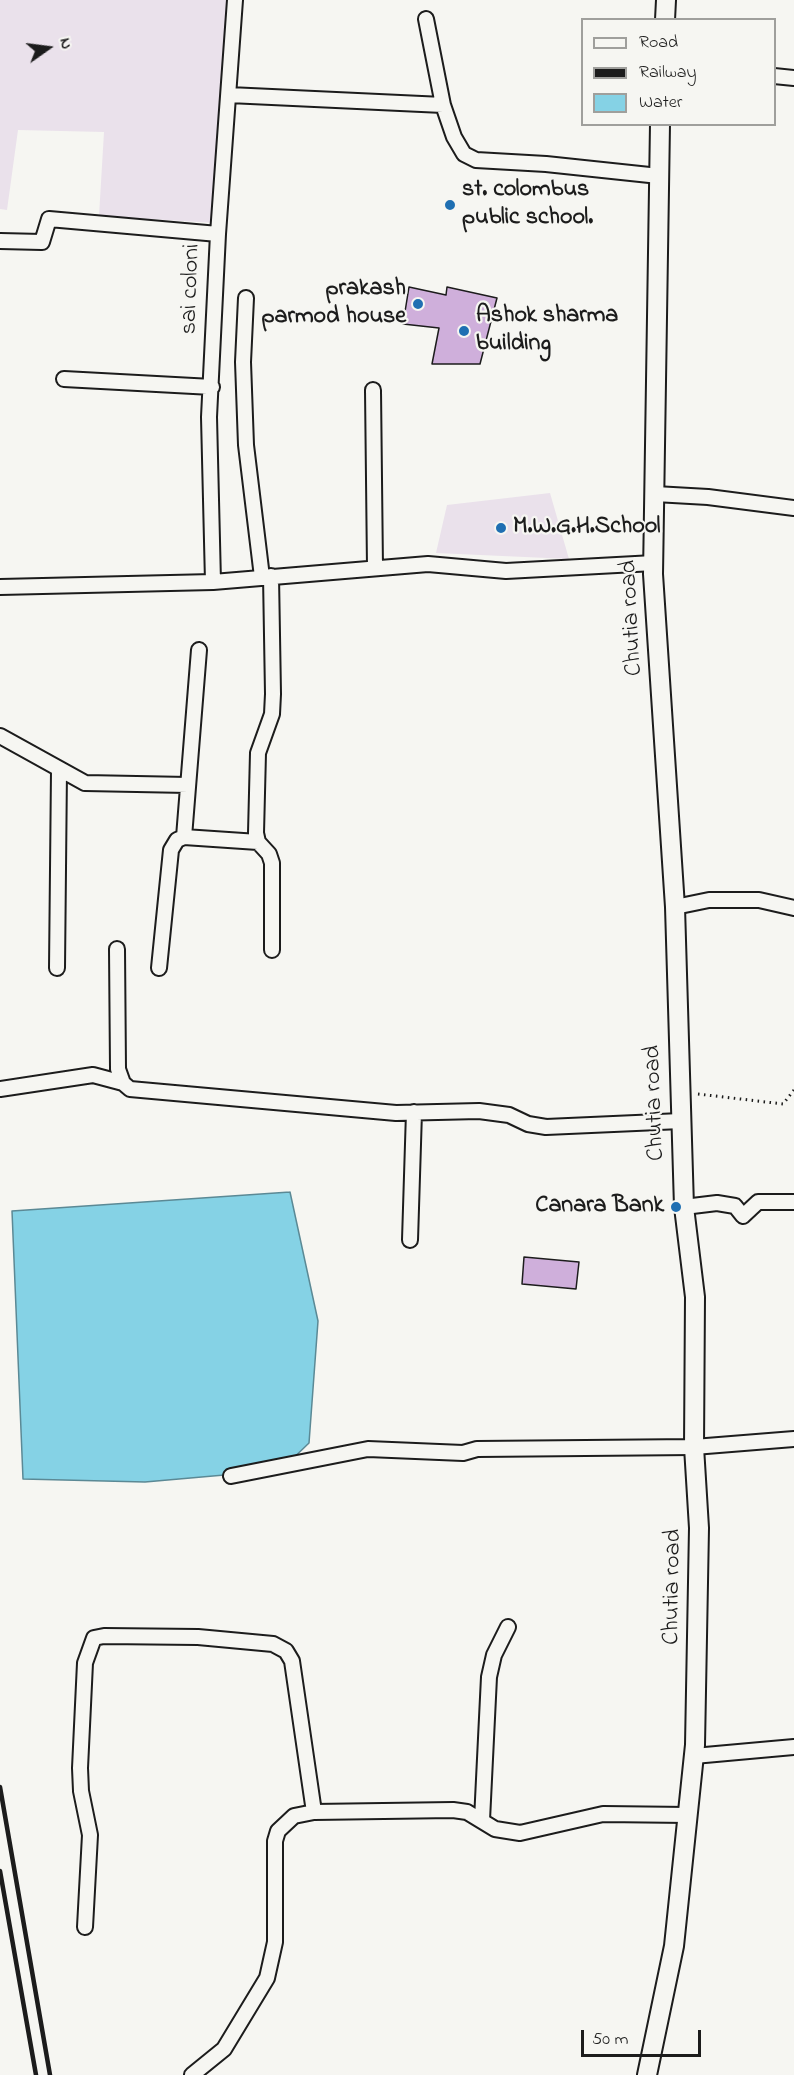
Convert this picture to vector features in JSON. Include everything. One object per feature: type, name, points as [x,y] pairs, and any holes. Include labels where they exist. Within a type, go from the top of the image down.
[{"type":"street","points":[[218,234],[235,0]]},
{"type":"street","points":[[665,18],[666,0]]},
{"type":"street","points":[[426,19],[443,105],[454,137],[464,154],[476,160],[546,164],[659,176]]},
{"type":"street","points":[[776,76],[794,78]]},
{"type":"street","points":[[229,95],[443,105]]},
{"type":"street","name":"Chutia road","points":[[647,2075],[674,1946],[694,1756],[699,1528],[694,1448],[694,1297],[684,1207],[675,907],[654,563],[660,126]]},
{"type":"street","name":"sai coloni","points":[[0,241],[42,242],[49,219],[218,234],[209,417],[213,582]]},
{"type":"street","points":[[246,298],[243,362],[245,435],[267,577],[273,694],[272,714],[258,753],[256,833],[258,842],[269,854],[272,863],[272,950]]},
{"type":"street","points":[[64,379],[212,387]]},
{"type":"street","points":[[373,390],[375,568]]},
{"type":"street","points":[[655,494],[708,497],[794,508]]},
{"type":"street","points":[[0,587],[213,582],[428,564],[506,571],[654,563]]},
{"type":"street","points":[[184,837],[199,650]]},
{"type":"street","points":[[0,735],[76,780],[91,784],[188,785]]},
{"type":"street","points":[[57,968],[59,770]]},
{"type":"street","points":[[159,968],[171,850],[177,840],[184,837],[258,842]]},
{"type":"street","points":[[675,907],[709,900],[759,900],[794,908]]},
{"type":"street","points":[[117,949],[118,1069],[123,1083]]},
{"type":"street","points":[[0,1089],[93,1075],[123,1083],[130,1089],[146,1092],[414,1112],[479,1110],[509,1115],[528,1124],[546,1127],[681,1121]]},
{"type":"street","points":[[410,1240],[414,1112]]},
{"type":"street","points":[[684,1207],[717,1203],[735,1206],[743,1216],[758,1202],[794,1202]]},
{"type":"street","points":[[231,1476],[368,1449],[463,1453],[477,1449],[694,1448],[794,1439]]},
{"type":"street","points":[[482,1820],[489,1677],[494,1655],[508,1627]]},
{"type":"street","points":[[85,1927],[90,1835],[81,1791],[80,1768],[85,1663],[94,1638],[104,1636],[198,1638],[273,1644],[286,1651],[292,1661],[314,1812]]},
{"type":"street","points":[[694,1756],[794,1747]]},
{"type":"street","points":[[192,2075],[224,2049],[267,1978],[275,1942],[274,1851],[278,1831],[294,1816],[314,1812],[453,1810],[482,1820],[495,1829],[520,1833],[603,1814],[688,1815]]},
{"type":"path","points":[[680,1093],[783,1104],[794,1090]]},
{"type":"shaded area","points":[[0,0],[227,0],[216,223],[99,216],[104,132],[18,130],[7,210],[0,209]]},
{"type":"shaded area","name":"M.W.G.H.School","points":[[550,493],[569,559],[436,553],[447,505]]},
{"type":"water","points":[[290,1192],[318,1321],[309,1443],[281,1470],[145,1482],[23,1479],[12,1211]]},
{"type":"building","name":"Ashok sharma building","points":[[409,287],[446,295],[447,287],[497,298],[480,364],[432,364],[439,328],[403,324]]},
{"type":"building","points":[[524,1257],[579,1262],[576,1289],[522,1284]]},
{"type":"railway","points":[[0,1787],[50,2075]]},
{"type":"railway","points":[[0,1871],[36,2075]]},
{"type":"place","name":"st. colombus public school.","points":[[450,205]]},
{"type":"place","name":"prakash parmod house","points":[[418,304]]},
{"type":"place","name":"Ashok sharma building","points":[[464,331]]},
{"type":"place","name":"M.W.G.H.School","points":[[501,528]]},
{"type":"place","name":"Canara Bank","points":[[676,1207]]}]
